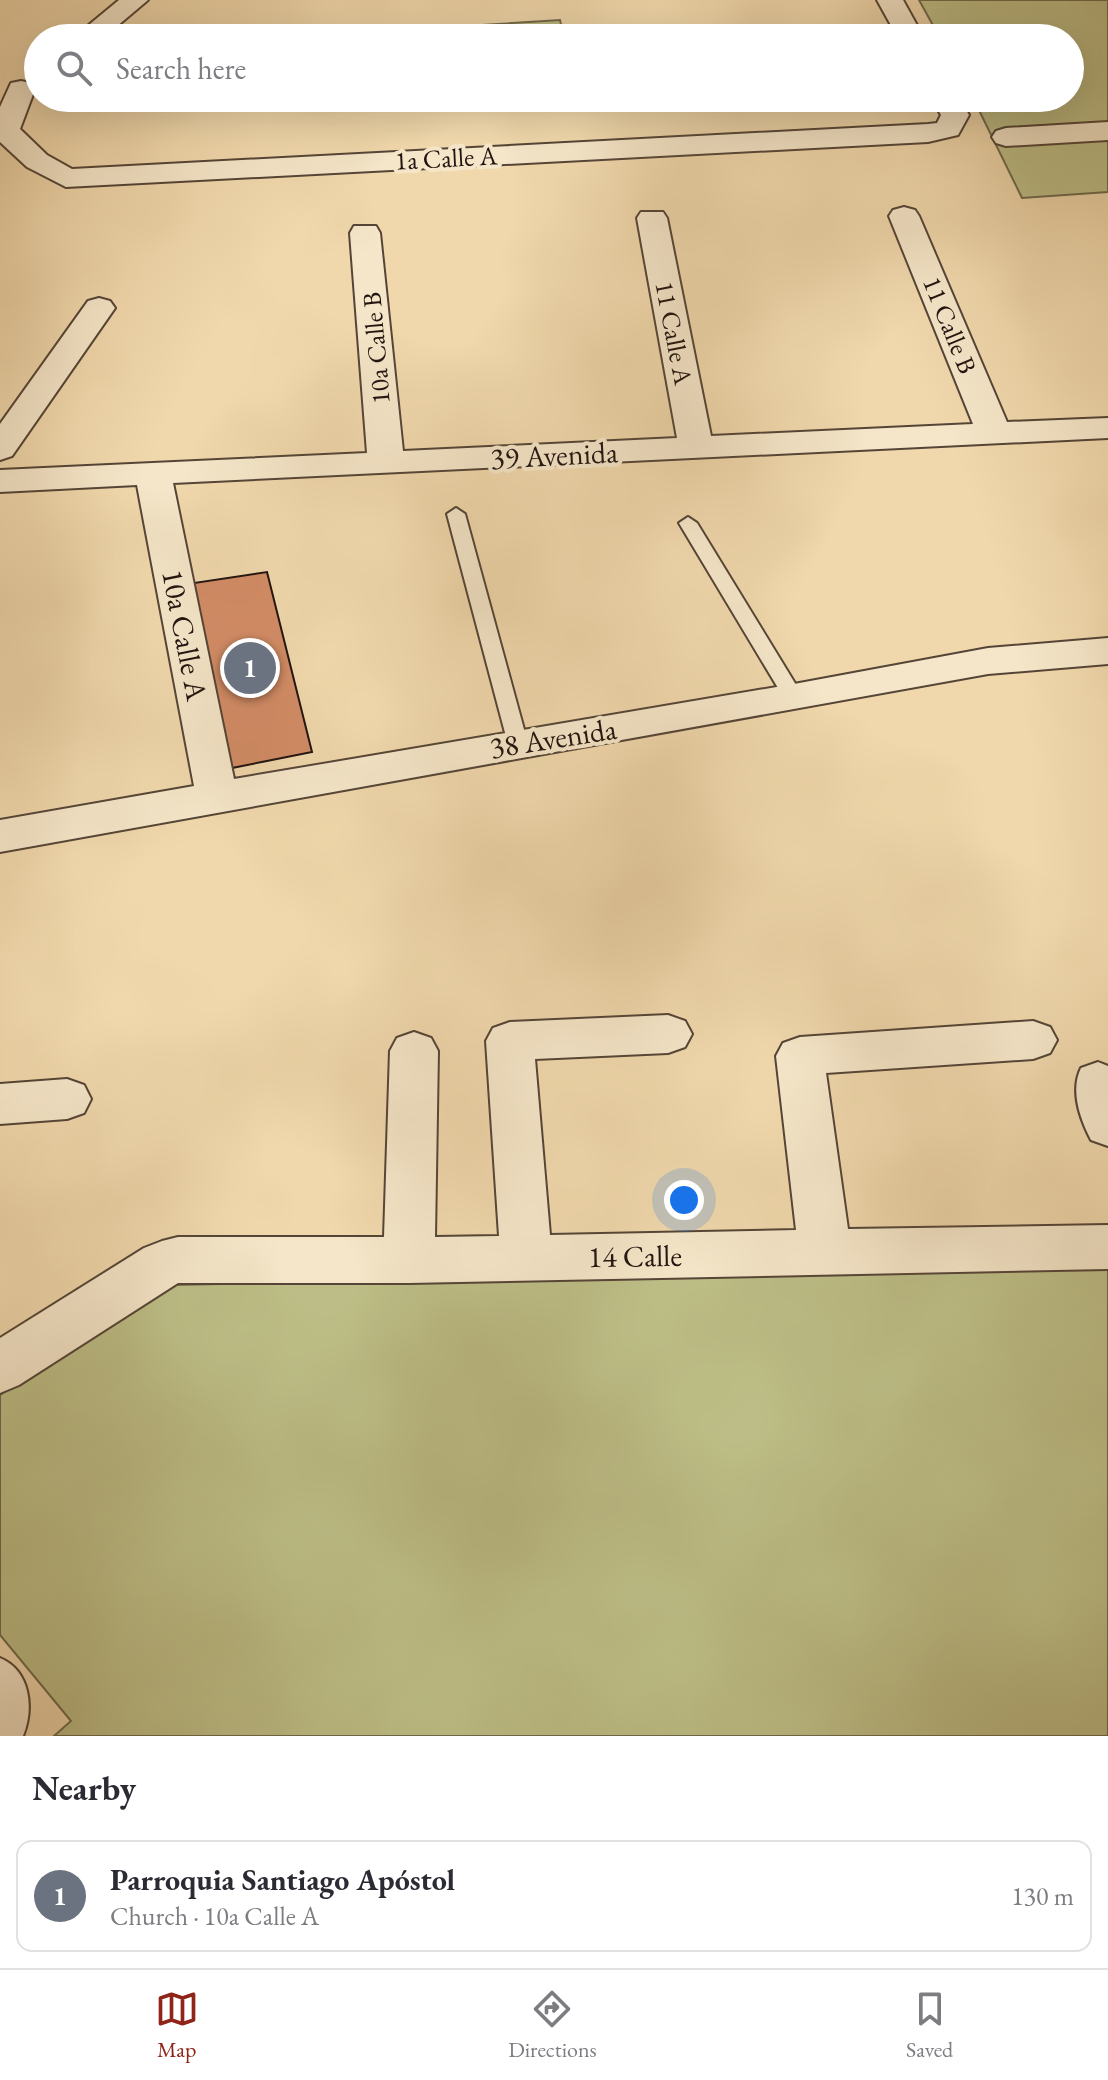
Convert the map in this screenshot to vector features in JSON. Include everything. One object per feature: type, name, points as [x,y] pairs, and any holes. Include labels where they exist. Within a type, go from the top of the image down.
[{"type":"street","points":[[104,24],[135,0]]},
{"type":"street","points":[[890,0],[903,24]]},
{"type":"street","name":"1a Calle A","points":[[24,98],[5,131],[37,161],[66,178],[928,133],[948,129],[955,115],[953,112]]},
{"type":"street","points":[[1006,137],[1108,131]]},
{"type":"street","name":"11 Calle B","points":[[904,216],[995,434]]},
{"type":"street","name":"11 Calle A","points":[[652,218],[696,448]]},
{"type":"street","name":"10a Calle B","points":[[365,233],[386,463]]},
{"type":"street","points":[[0,449],[99,308]]},
{"type":"street","name":"39 Avenida","points":[[0,481],[1108,428]]},
{"type":"street","name":"10a Calle A","points":[[153,474],[217,797]]},
{"type":"street","name":"38 Avenida","points":[[0,836],[794,698],[988,661],[1108,651]]},
{"type":"street","points":[[526,1258],[510,1041],[668,1034]]},
{"type":"street","points":[[825,1252],[800,1056],[1033,1040]]},
{"type":"street","points":[[409,1260],[414,1051]]},
{"type":"street","points":[[0,1104],[67,1099]]},
{"type":"street","name":"14 Calle","points":[[0,1368],[162,1264],[178,1260],[409,1260],[1108,1247]]},
{"type":"lane","points":[[456,514],[518,744]]},
{"type":"lane","points":[[688,523],[794,698]]},
{"type":"lane","points":[[0,1673],[15,1692],[18,1712],[7,1736]]},
{"type":"green space","points":[[919,0],[1108,0],[1108,192],[1022,198],[980,112],[1084,112],[1084,24],[932,24]]},
{"type":"green space","points":[[560,20],[561,24],[498,24]]},
{"type":"green space","points":[[1108,1265],[1108,1736],[54,1736],[71,1721],[0,1635],[0,1395],[173,1285]]},
{"type":"building","points":[[267,572],[312,752],[227,769],[194,583]]},
{"type":"place","name":"Parroquia Santiago Apóstol","points":[[250,668]]}]
